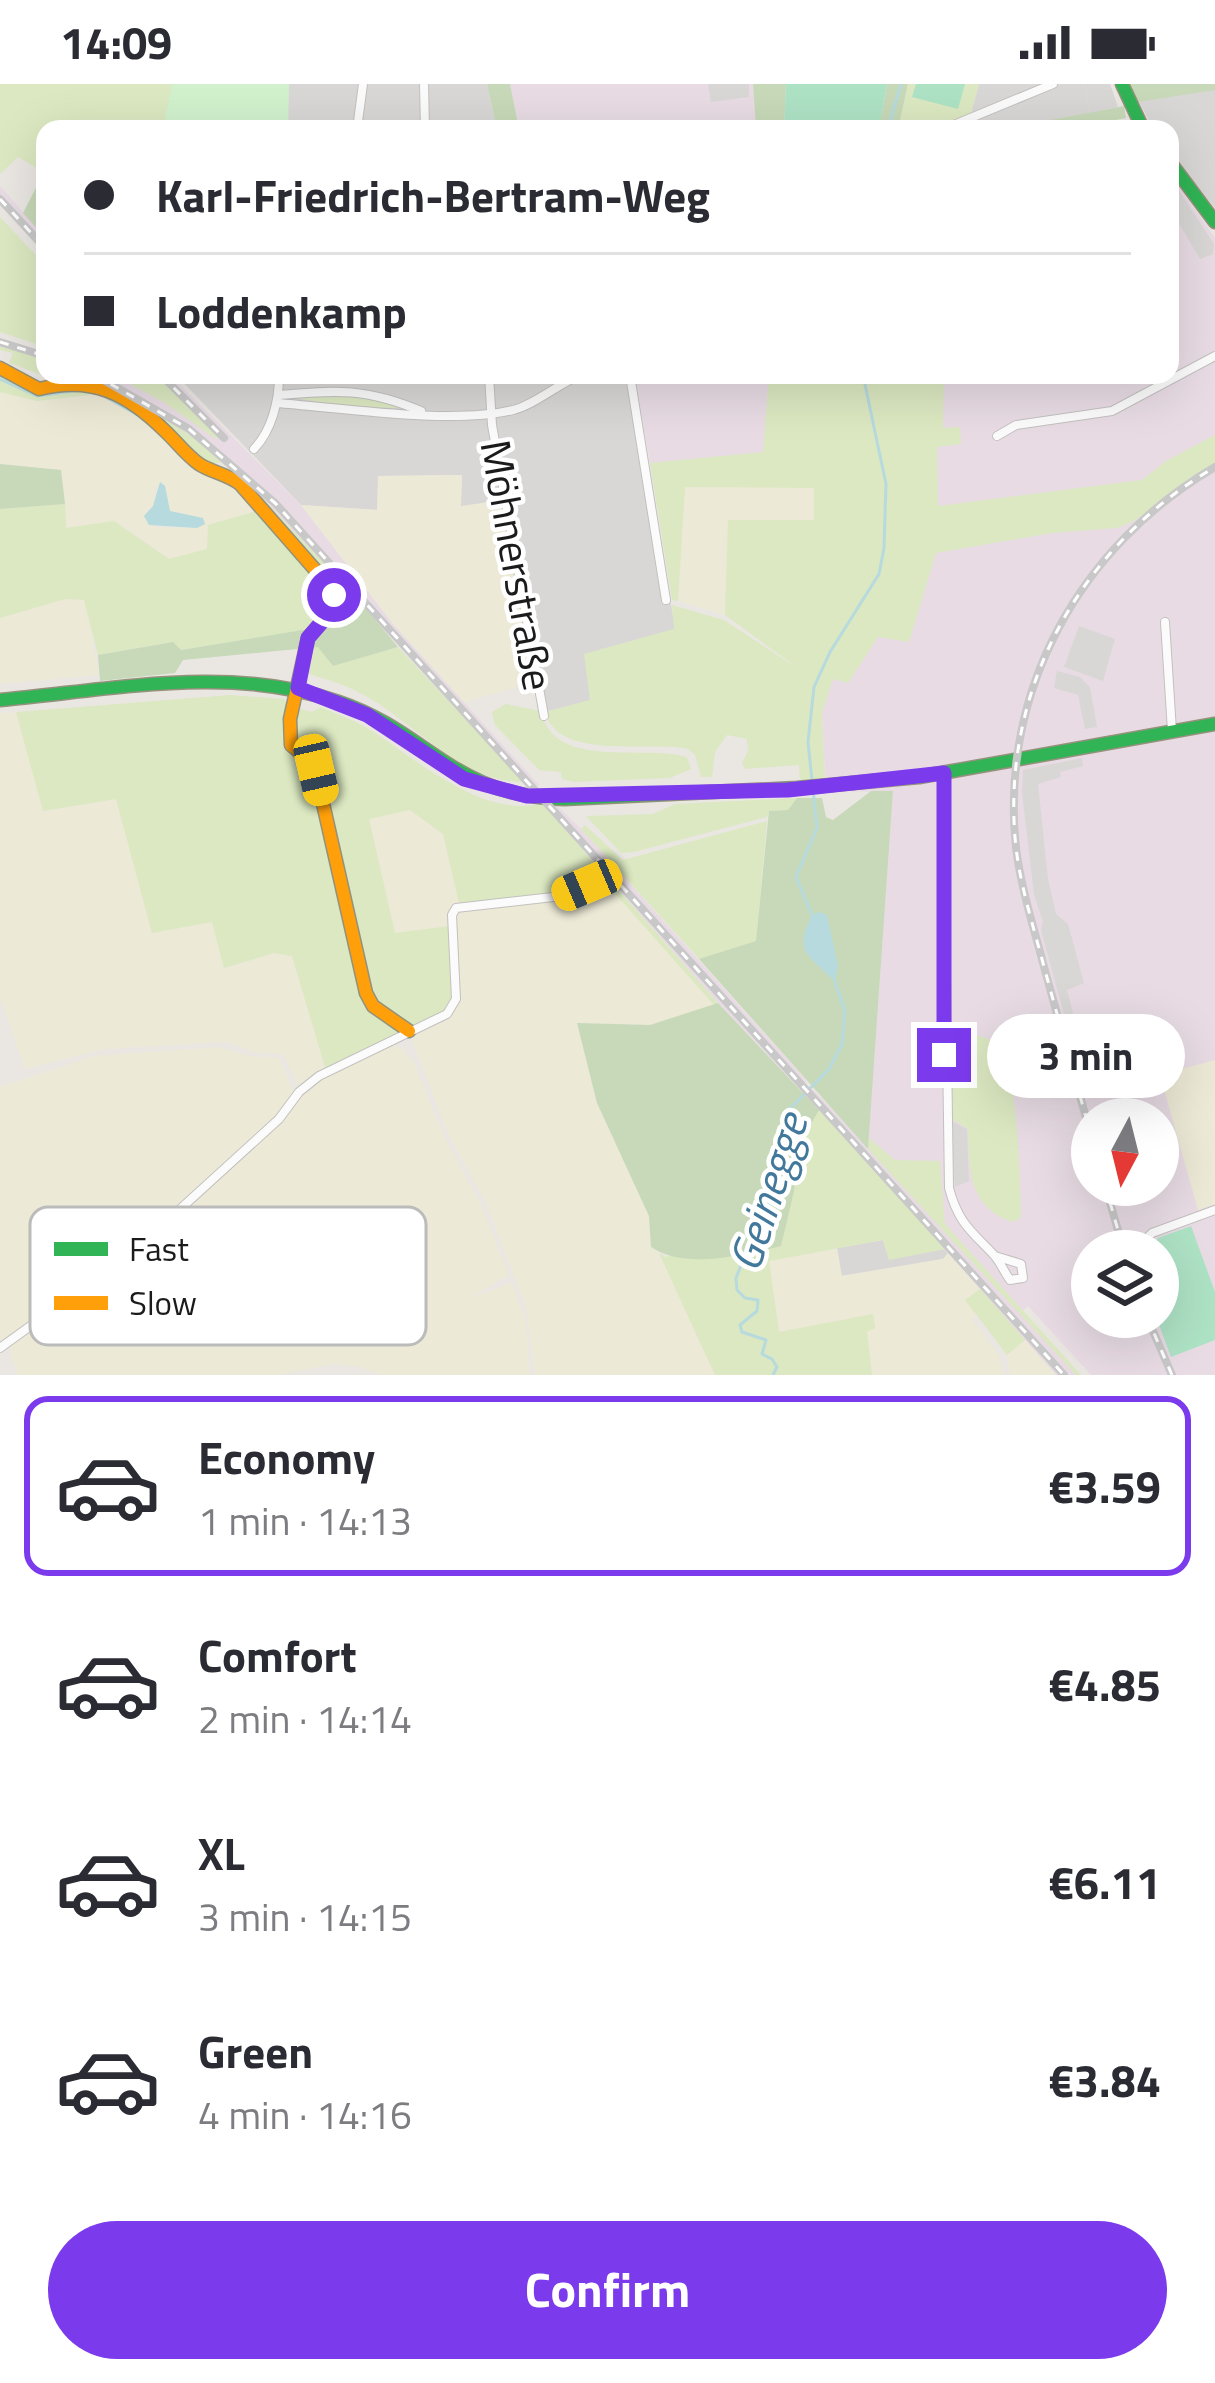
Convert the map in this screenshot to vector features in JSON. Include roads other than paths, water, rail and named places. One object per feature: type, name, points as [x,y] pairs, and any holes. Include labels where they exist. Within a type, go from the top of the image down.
[{"type":"street","points":[[358,120],[363,84]]},
{"type":"street","points":[[424,84],[425,120]]},
{"type":"street","points":[[966,120],[1053,84]]},
{"type":"street","points":[[1122,84],[1139,120]]},
{"type":"street","points":[[1179,171],[1210,202],[1215,222]]},
{"type":"street","points":[[1179,375],[1215,356]]},
{"type":"street","points":[[0,368],[39,388],[58,384]]},
{"type":"street","points":[[93,384],[158,421],[206,468],[224,472],[240,484],[332,590],[333,609],[308,638],[290,719],[291,745],[314,764],[366,993],[373,1006],[401,1031]]},
{"type":"street","points":[[254,449],[265,434],[279,384]]},
{"type":"street","name":"Möhnerstraße","points":[[490,384],[491,414],[544,716]]},
{"type":"street","points":[[278,399],[428,414],[491,414],[518,409],[564,384]]},
{"type":"street","points":[[631,384],[666,600]]},
{"type":"street","points":[[997,436],[1016,425],[1112,411],[1163,384]]},
{"type":"street","points":[[278,399],[326,390],[371,392],[428,414]]},
{"type":"street","points":[[1165,622],[1172,731]]},
{"type":"street","points":[[0,700],[236,682],[298,688],[347,705],[447,770],[506,793],[546,798],[834,786],[944,773],[1215,724]]},
{"type":"street","points":[[944,773],[949,1187],[965,1228],[995,1256]]},
{"type":"street","points":[[182,1207],[278,1119],[299,1091],[401,1031],[454,1008],[452,915],[456,908],[562,896],[587,885]]},
{"type":"street","points":[[1167,1230],[1215,1210]]},
{"type":"street","points":[[0,1348],[30,1326]]},
{"type":"water","points":[[160,482],[170,511],[203,518],[205,524],[197,528],[149,525],[144,516],[153,506]]},
{"type":"water","points":[[819,912],[827,915],[838,966],[835,982],[804,947],[806,928]]},
{"type":"waterway","name":"Geinegge","points":[[891,120],[901,84]]},
{"type":"waterway","points":[[0,379],[37,396],[87,389]]},
{"type":"waterway","name":"Geinegge","points":[[812,915],[796,877],[817,828],[808,742],[814,687],[879,574],[884,548],[886,484],[865,384]]},
{"type":"waterway","points":[[98,393],[149,421]]},
{"type":"waterway","name":"Geinegge","points":[[773,1375],[777,1367],[762,1354],[766,1340],[742,1332],[740,1325],[757,1311],[758,1300],[745,1298],[737,1290],[736,1278],[749,1245],[764,1231],[771,1212],[769,1196],[786,1113],[829,1069],[842,1044],[845,1011],[835,982]]},
{"type":"railway","points":[[0,199],[36,238]]},
{"type":"railway","points":[[0,342],[36,353]]},
{"type":"railway","points":[[111,384],[189,429],[275,503],[1064,1375]]},
{"type":"railway","points":[[170,384],[224,438]]},
{"type":"railway","points":[[1081,1098],[1018,863],[1014,790],[1021,733],[1036,679],[1058,628],[1088,581],[1167,500],[1215,467]]},
{"type":"railway","points":[[1111,1206],[1118,1230]]},
{"type":"railway","points":[[1156,1338],[1172,1375]]}]
